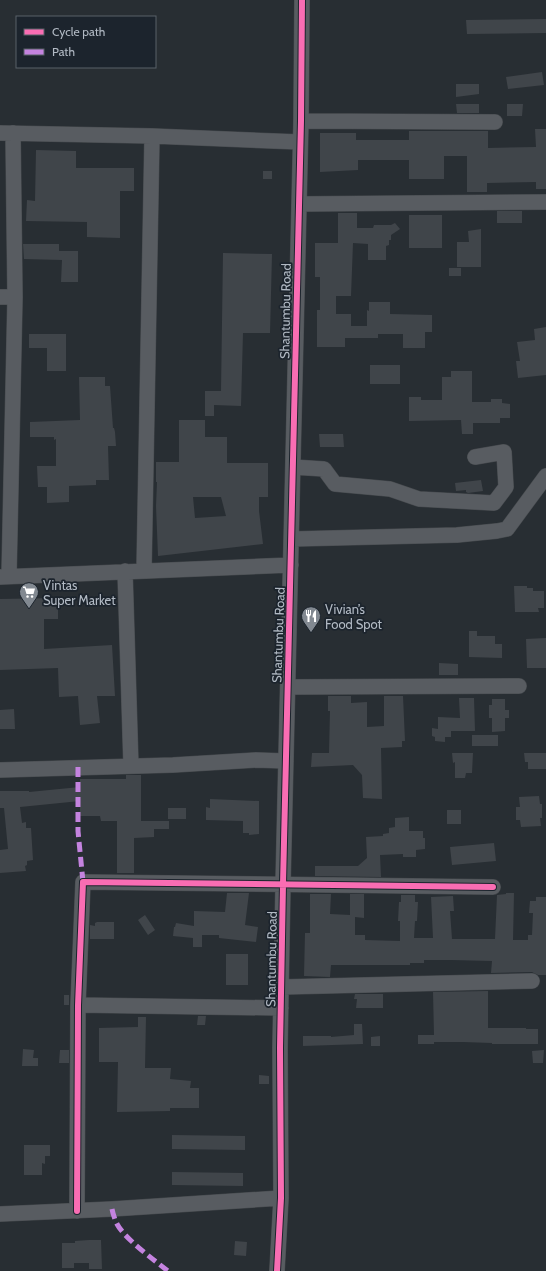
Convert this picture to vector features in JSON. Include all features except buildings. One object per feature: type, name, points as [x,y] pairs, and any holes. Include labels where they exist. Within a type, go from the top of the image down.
[{"type":"street","name":"Shantumbu Road","points":[[278,1271],[281,1198],[281,1008],[283,884],[301,122],[302,0]]},
{"type":"street","points":[[301,122],[495,122]]},
{"type":"street","points":[[291,565],[5,577],[7,297],[6,133],[152,136],[300,142]]},
{"type":"street","points":[[144,570],[152,136]]},
{"type":"street","points":[[299,204],[546,202]]},
{"type":"street","points":[[293,467],[324,469],[335,484],[390,489],[419,499],[494,503],[506,487],[504,452],[475,457]]},
{"type":"street","points":[[292,539],[457,535],[507,529],[546,476]]},
{"type":"street","points":[[125,571],[131,766]]},
{"type":"street","points":[[288,687],[519,686]]},
{"type":"street","points":[[0,770],[256,760],[286,761]]},
{"type":"street","points":[[77,1211],[78,1005],[83,882],[221,885],[283,884],[493,887]]},
{"type":"street","points":[[282,987],[532,981]]},
{"type":"street","points":[[78,1005],[281,1008]]},
{"type":"street","points":[[0,1214],[77,1211],[281,1198]]},
{"type":"marked path","points":[[78,767],[78,831],[83,882]]},
{"type":"marked path","points":[[112,1209],[117,1224],[126,1236],[168,1271]]},
{"type":"cycle path","points":[[277,1271],[281,1198],[280,1048],[301,121],[302,0]]},
{"type":"cycle path","points":[[77,1211],[78,1005],[83,882],[493,887]]},
{"type":"place","name":"Vintas Super Market","points":[[29,609]]},
{"type":"place","name":"Vivian’s Food Spot","points":[[311,633]]}]
